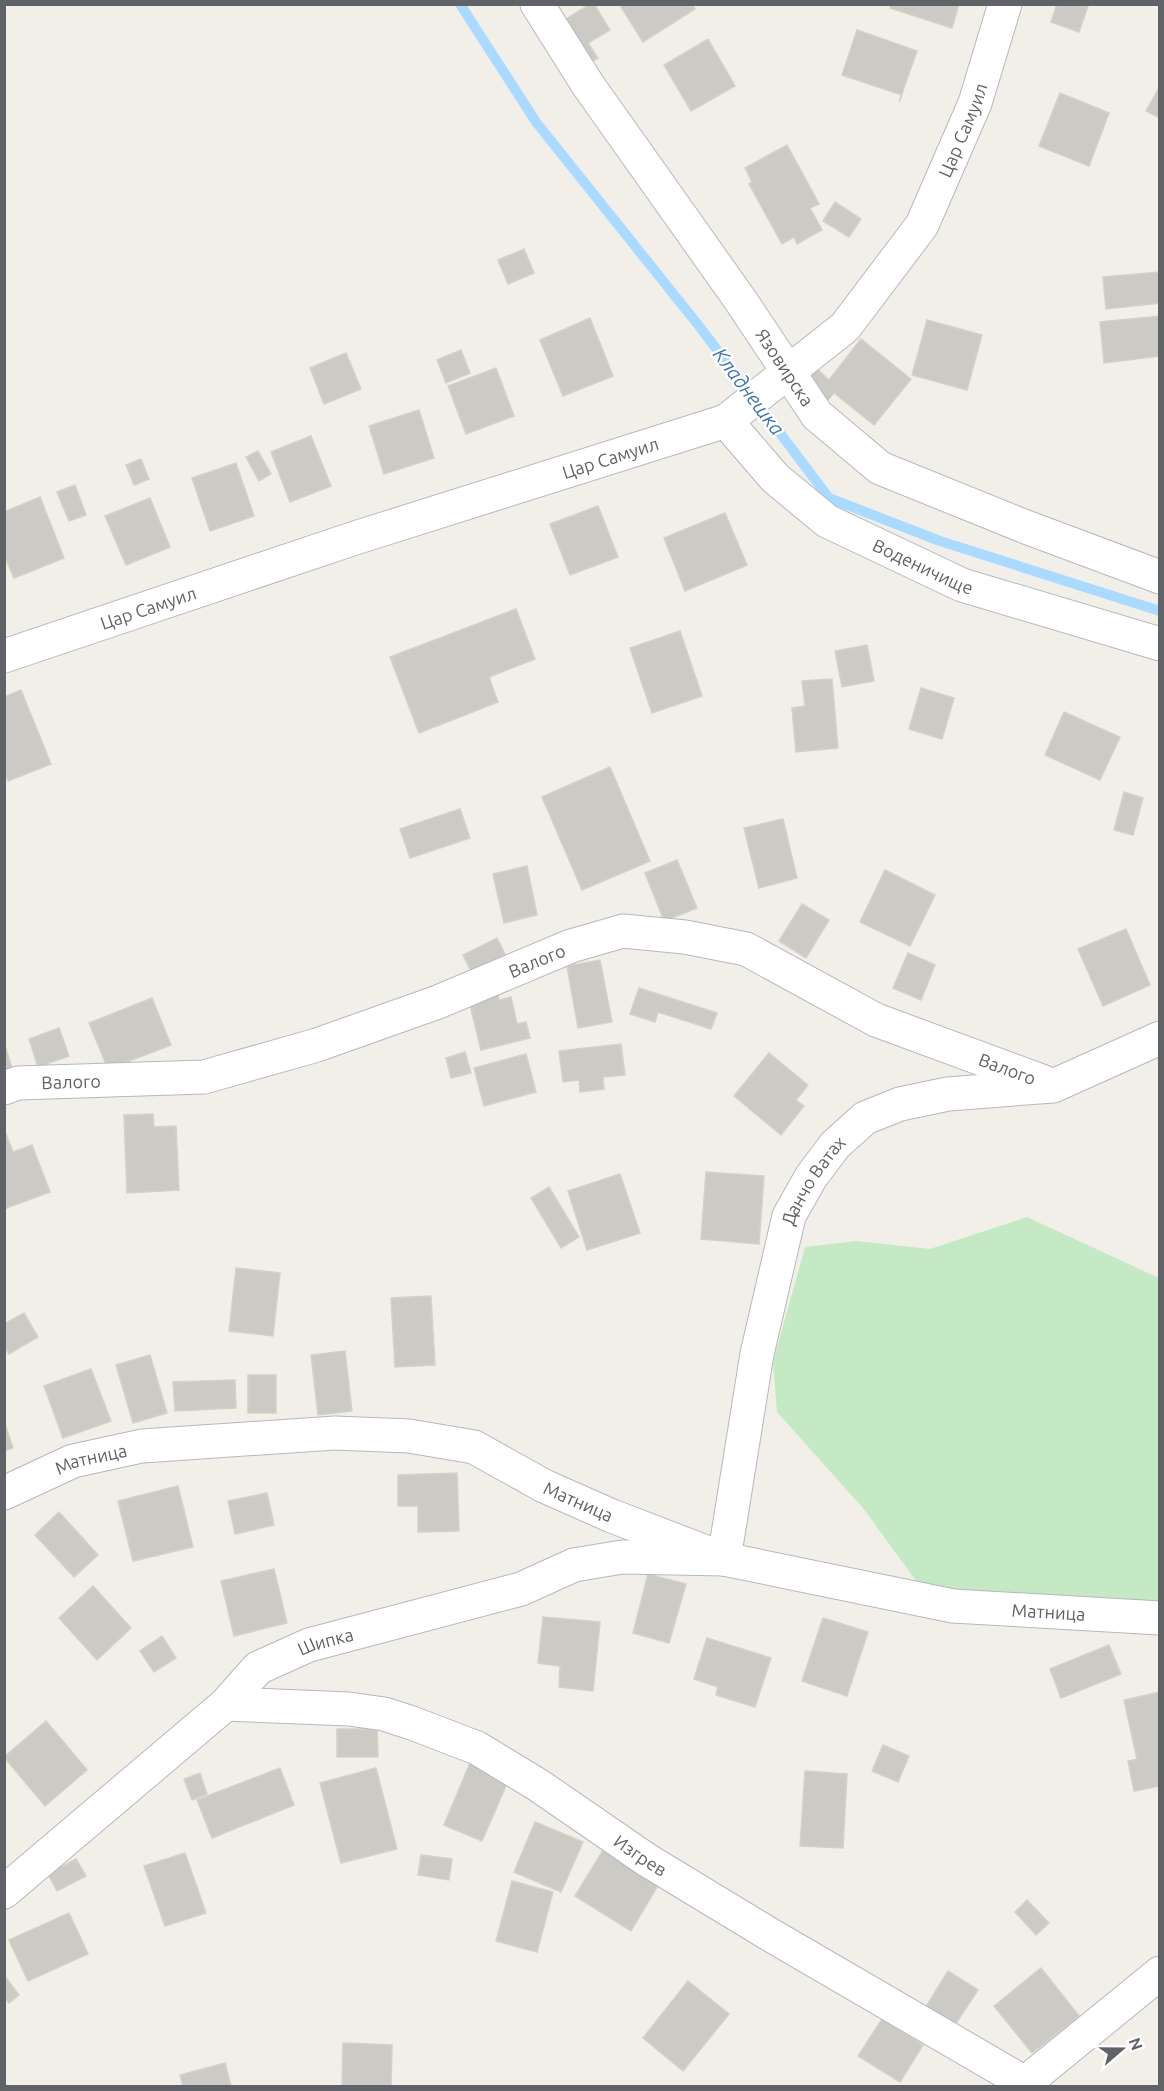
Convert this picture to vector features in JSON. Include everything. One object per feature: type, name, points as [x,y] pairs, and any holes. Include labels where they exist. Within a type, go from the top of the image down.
[{"type":"street","name":"Язовирска","points":[[537,4],[588,86],[741,301],[777,381],[880,468],[1026,527],[1160,577]]},
{"type":"street","name":"Цар Самуил","points":[[4,656],[356,538],[726,421],[845,327],[922,225],[975,103],[1005,4]]},
{"type":"street","name":"Воденичище","points":[[726,421],[775,478],[827,521],[962,585],[1160,644]]},
{"type":"street","name":"Валого","points":[[4,1088],[18,1083],[114,1082],[204,1077],[317,1045],[438,1002],[571,946],[623,931],[685,937],[746,949],[876,1020],[1053,1086]]},
{"type":"street","name":"Данчо Ватах","points":[[724,1559],[757,1354],[789,1216],[811,1177],[835,1145],[865,1118],[900,1104],[948,1094],[1053,1086],[1160,1038]]},
{"type":"street","name":"Матница","points":[[4,1493],[73,1461],[142,1446],[335,1433],[409,1436],[474,1447],[554,1491],[724,1559],[953,1606],[1160,1618]]},
{"type":"street","name":"Шипка","points":[[4,1892],[226,1704],[258,1668],[309,1645],[521,1589],[574,1565],[622,1557],[724,1559]]},
{"type":"street","name":"Изгрев","points":[[226,1704],[350,1709],[384,1714],[477,1748],[538,1785],[647,1860],[1028,2085]]},
{"type":"street","points":[[1028,2085],[1160,1973]]},
{"type":"green space","points":[[1027,1217],[1159,1278],[1159,1614],[922,1589],[863,1508],[777,1412],[773,1362],[805,1247],[857,1241],[930,1249]]},
{"type":"building","points":[[590,4],[594,4],[610,30],[588,43],[598,58],[588,64],[563,21]]},
{"type":"building","points":[[625,4],[692,4],[695,9],[643,42],[621,7]]},
{"type":"building","points":[[891,4],[959,4],[952,28],[890,8]]},
{"type":"building","points":[[1057,4],[1088,6],[1079,32],[1051,22]]},
{"type":"building","points":[[857,30],[917,51],[902,95],[842,75]]},
{"type":"building","points":[[708,39],[735,86],[691,111],[664,65]]},
{"type":"building","points":[[1160,86],[1160,118],[1146,111]]},
{"type":"building","points":[[1060,93],[1109,113],[1089,166],[1039,146]]},
{"type":"building","points":[[787,145],[819,204],[810,208],[822,230],[797,244],[794,237],[782,244],[749,184],[752,182],[745,168]]},
{"type":"building","points":[[835,202],[861,219],[849,237],[823,221]]},
{"type":"building","points":[[524,249],[534,273],[508,284],[498,260]]},
{"type":"building","points":[[1160,272],[1160,303],[1106,309],[1103,277]]},
{"type":"building","points":[[1160,316],[1160,356],[1104,363],[1100,322]]},
{"type":"building","points":[[590,318],[613,376],[563,396],[540,340]]},
{"type":"building","points":[[927,320],[982,335],[967,390],[912,375]]},
{"type":"building","points":[[861,339],[911,379],[874,425],[834,393],[825,403],[800,379],[813,365],[829,380]]},
{"type":"building","points":[[461,350],[470,373],[446,383],[437,360]]},
{"type":"building","points":[[346,353],[361,389],[324,404],[310,368]]},
{"type":"building","points":[[496,368],[514,416],[466,434],[448,386]]},
{"type":"building","points":[[419,410],[434,458],[384,474],[369,426]]},
{"type":"building","points":[[311,436],[331,486],[290,502],[271,452]]},
{"type":"building","points":[[258,451],[271,474],[259,481],[246,457]]},
{"type":"building","points":[[141,459],[149,479],[134,485],[126,465]]},
{"type":"building","points":[[236,463],[254,516],[210,531],[192,478]]},
{"type":"building","points":[[75,485],[86,515],[69,521],[57,492]]},
{"type":"building","points":[[40,497],[64,558],[14,578],[4,554],[4,512]]},
{"type":"building","points":[[150,498],[170,547],[126,565],[105,516]]},
{"type":"building","points":[[598,506],[618,557],[570,575],[550,524]]},
{"type":"building","points":[[725,513],[747,565],[685,591],[664,538]]},
{"type":"building","points":[[516,609],[535,659],[489,677],[498,702],[419,733],[390,657]]},
{"type":"building","points":[[680,631],[702,696],[652,713],[630,648]]},
{"type":"building","points":[[867,645],[874,681],[842,687],[835,651]]},
{"type":"building","points":[[832,679],[838,748],[796,752],[792,708],[805,706],[802,681]]},
{"type":"building","points":[[921,688],[954,698],[942,739],[909,729]]},
{"type":"building","points":[[21,690],[51,764],[8,781],[4,771],[4,697]]},
{"type":"building","points":[[1064,712],[1120,737],[1100,780],[1045,755]]},
{"type":"building","points":[[610,767],[650,861],[582,890],[542,797]]},
{"type":"building","points":[[1124,792],[1143,798],[1133,835],[1114,830]]},
{"type":"building","points":[[460,809],[470,838],[410,858],[400,829]]},
{"type":"building","points":[[783,819],[797,878],[759,888],[744,828]]},
{"type":"building","points":[[677,860],[697,908],[664,921],[645,873]]},
{"type":"building","points":[[527,866],[537,915],[504,923],[493,874]]},
{"type":"building","points":[[885,870],[935,895],[910,946],[860,922]]},
{"type":"building","points":[[802,904],[829,920],[806,958],[779,941]]},
{"type":"building","points":[[1126,929],[1150,985],[1103,1006],[1078,949]]},
{"type":"building","points":[[497,938],[506,956],[472,973],[463,955]]},
{"type":"building","points":[[908,953],[935,965],[921,1000],[893,988]]},
{"type":"building","points":[[600,960],[612,1022],[578,1028],[567,966]]},
{"type":"building","points":[[496,986],[499,1000],[511,997],[517,1024],[526,1022],[530,1038],[481,1050],[467,993]]},
{"type":"building","points":[[639,988],[717,1013],[711,1029],[658,1012],[655,1022],[630,1014]]},
{"type":"building","points":[[152,998],[171,1045],[108,1069],[89,1023]]},
{"type":"building","points":[[59,1028],[69,1056],[38,1067],[29,1039]]},
{"type":"building","points":[[4,1042],[14,1075],[4,1078]]},
{"type":"building","points":[[621,1044],[625,1075],[603,1077],[604,1089],[580,1092],[579,1080],[563,1082],[559,1051]]},
{"type":"building","points":[[465,1052],[471,1073],[451,1078],[446,1058]]},
{"type":"building","points":[[769,1053],[808,1085],[796,1100],[804,1106],[781,1135],[734,1096]]},
{"type":"building","points":[[526,1054],[536,1092],[484,1106],[474,1068]]},
{"type":"building","points":[[153,1114],[154,1127],[176,1126],[179,1190],[127,1193],[124,1115]]},
{"type":"building","points":[[4,1134],[13,1152],[32,1145],[50,1192],[4,1209]]},
{"type":"building","points":[[706,1172],[764,1176],[759,1244],[701,1239]]},
{"type":"building","points":[[620,1174],[640,1233],[587,1250],[568,1191]]},
{"type":"building","points":[[549,1187],[579,1237],[561,1248],[531,1198]]},
{"type":"building","points":[[236,1268],[280,1273],[273,1336],[229,1331]]},
{"type":"building","points":[[431,1296],[435,1365],[395,1367],[391,1298]]},
{"type":"building","points":[[24,1313],[38,1337],[9,1354],[4,1346],[4,1324]]},
{"type":"building","points":[[345,1351],[352,1411],[318,1415],[311,1355]]},
{"type":"building","points":[[150,1355],[167,1413],[133,1423],[116,1365]]},
{"type":"building","points":[[91,1369],[111,1421],[63,1438],[44,1386]]},
{"type":"building","points":[[248,1375],[276,1375],[276,1413],[248,1413]]},
{"type":"building","points":[[235,1380],[236,1408],[175,1411],[173,1382]]},
{"type":"building","points":[[4,1421],[13,1448],[4,1451]]},
{"type":"building","points":[[457,1473],[459,1531],[418,1532],[418,1506],[398,1506],[398,1475]]},
{"type":"building","points":[[178,1486],[193,1547],[133,1561],[118,1501]]},
{"type":"building","points":[[267,1493],[274,1525],[235,1534],[228,1501]]},
{"type":"building","points":[[59,1512],[98,1555],[74,1577],[35,1535]]},
{"type":"building","points":[[274,1569],[287,1623],[234,1636],[221,1581]]},
{"type":"building","points":[[648,1574],[686,1584],[669,1643],[633,1633]]},
{"type":"building","points":[[93,1586],[131,1628],[97,1660],[59,1618]]},
{"type":"building","points":[[543,1617],[600,1622],[593,1691],[559,1687],[560,1666],[538,1663]]},
{"type":"building","points":[[823,1618],[868,1632],[847,1696],[802,1681]]},
{"type":"building","points":[[162,1636],[176,1658],[154,1672],[140,1651]]},
{"type":"building","points":[[707,1638],[771,1658],[755,1707],[716,1695],[718,1687],[694,1679]]},
{"type":"building","points":[[1109,1645],[1121,1674],[1061,1698],[1050,1669]]},
{"type":"building","points":[[1160,1692],[1160,1786],[1134,1791],[1128,1761],[1137,1759],[1124,1700]]},
{"type":"building","points":[[46,1721],[87,1770],[45,1806],[4,1757]]},
{"type":"building","points":[[337,1729],[377,1729],[378,1757],[337,1757]]},
{"type":"building","points":[[883,1745],[909,1756],[898,1782],[872,1771]]},
{"type":"building","points":[[470,1763],[509,1779],[482,1841],[444,1825]]},
{"type":"building","points":[[280,1768],[294,1805],[212,1838],[197,1800]]},
{"type":"building","points":[[376,1768],[397,1849],[341,1863],[320,1783]]},
{"type":"building","points":[[805,1771],[847,1774],[843,1848],[800,1846]]},
{"type":"building","points":[[200,1773],[207,1794],[192,1800],[184,1779]]},
{"type":"building","points":[[535,1822],[583,1842],[561,1892],[514,1872]]},
{"type":"building","points":[[605,1847],[660,1882],[631,1931],[575,1896]]},
{"type":"building","points":[[185,1853],[206,1913],[165,1926],[144,1866]]},
{"type":"building","points":[[421,1855],[452,1859],[449,1880],[418,1875]]},
{"type":"building","points":[[76,1859],[86,1876],[57,1891],[48,1874]]},
{"type":"building","points":[[512,1881],[553,1892],[537,1952],[496,1941]]},
{"type":"building","points":[[1027,1900],[1049,1923],[1036,1935],[1015,1912]]},
{"type":"building","points":[[69,1913],[88,1954],[28,1981],[9,1940]]},
{"type":"building","points":[[1041,1968],[1079,2016],[1032,2053],[994,2006]]},
{"type":"building","points":[[948,1971],[978,1990],[951,2031],[922,2013]]},
{"type":"building","points":[[4,1975],[19,1995],[9,2003],[4,1997]]},
{"type":"building","points":[[688,1981],[729,2014],[683,2071],[643,2038]]},
{"type":"building","points":[[882,2019],[923,2045],[900,2082],[858,2056]]},
{"type":"building","points":[[343,2043],[392,2045],[391,2086],[342,2086]]},
{"type":"building","points":[[225,2063],[231,2086],[183,2086],[180,2075]]},
{"type":"waterway","name":"Кладнешка","points":[[460,4],[536,122],[699,326],[829,498],[940,541],[1160,611]]}]
